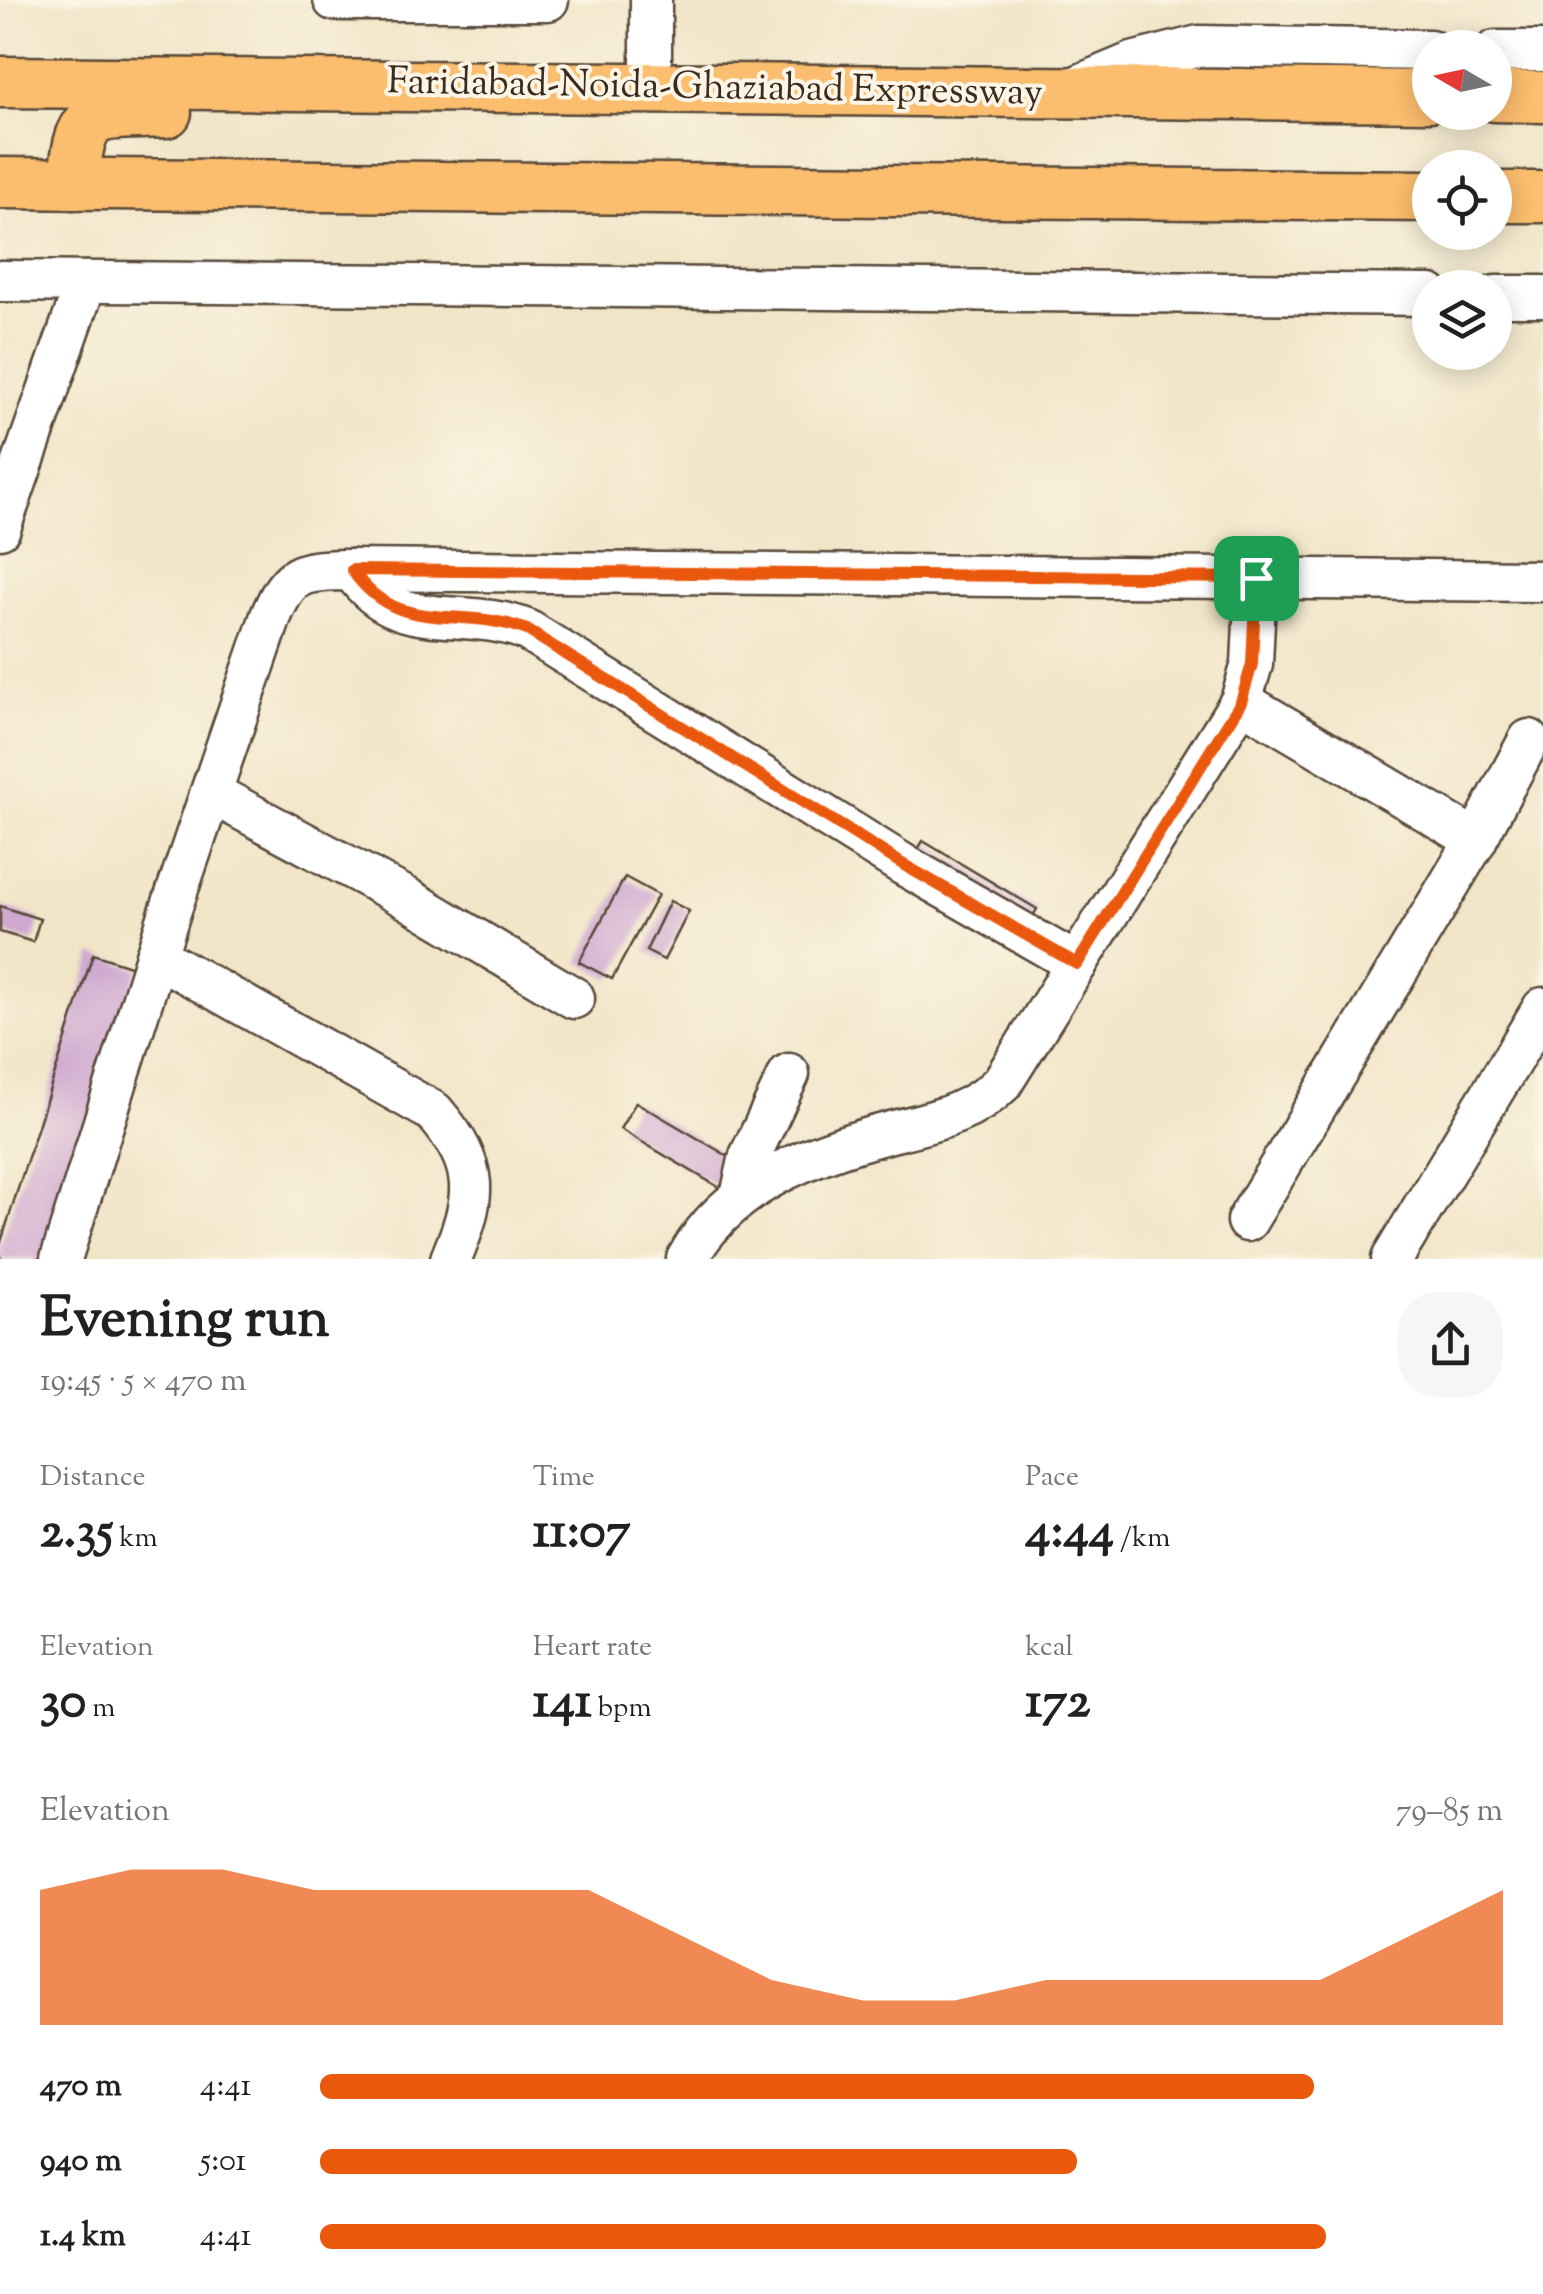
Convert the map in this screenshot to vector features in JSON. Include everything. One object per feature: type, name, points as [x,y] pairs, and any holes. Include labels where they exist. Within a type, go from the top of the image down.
[{"type":"main road","name":"Faridabad-Noida-Ghaziabad Expressway","points":[[0,82],[1412,96]]},
{"type":"main road","points":[[74,184],[76,142],[87,122],[100,116],[247,101],[264,84]]},
{"type":"main road","points":[[1512,96],[1543,97]]},
{"type":"main road","points":[[0,183],[1412,196]]},
{"type":"main road","points":[[1512,196],[1543,197]]},
{"type":"street","points":[[334,0],[548,0]]},
{"type":"street","points":[[652,0],[652,88]]},
{"type":"street","points":[[1064,92],[1132,63],[1199,46],[1412,50]]},
{"type":"street","points":[[1512,51],[1543,51]]},
{"type":"street","points":[[0,281],[1412,295]]},
{"type":"street","points":[[0,528],[86,282]]},
{"type":"street","points":[[1512,296],[1543,296]]},
{"type":"street","points":[[61,1259],[211,793],[283,587],[297,575],[315,570],[352,570],[1543,580]]},
{"type":"street","points":[[352,570],[369,595],[401,611],[502,620],[527,630],[904,865],[1077,964]]},
{"type":"street","points":[[687,1259],[722,1208],[774,1175],[854,1142],[956,1116],[983,1102],[1041,1028],[1241,702],[1252,664],[1256,578]]},
{"type":"street","points":[[1241,702],[1476,840]]},
{"type":"street","points":[[1247,1221],[1476,840],[1529,740]]},
{"type":"street","points":[[211,793],[405,896],[574,998]]},
{"type":"street","points":[[156,956],[434,1112],[448,1129],[466,1166],[473,1198],[452,1259]]},
{"type":"street","points":[[1392,1259],[1543,1008]]},
{"type":"street","points":[[741,1196],[750,1156],[789,1074]]},
{"type":"building","points":[[923,841],[1037,909],[1025,930],[911,861]]},
{"type":"building","points":[[625,877],[658,895],[612,979],[579,962]]},
{"type":"building","points":[[670,901],[689,911],[664,960],[646,951]]},
{"type":"building","points":[[0,906],[40,919],[33,942],[0,932]]},
{"type":"building","points":[[93,954],[139,969],[46,1259],[0,1259],[0,1245]]},
{"type":"building","points":[[636,1102],[743,1165],[727,1192],[620,1129]]},
{"type":"route","points":[[352,570],[571,575],[1256,578],[1252,664],[1241,702],[1077,964],[904,865],[527,630],[502,620],[401,611],[369,595],[352,570]]}]
